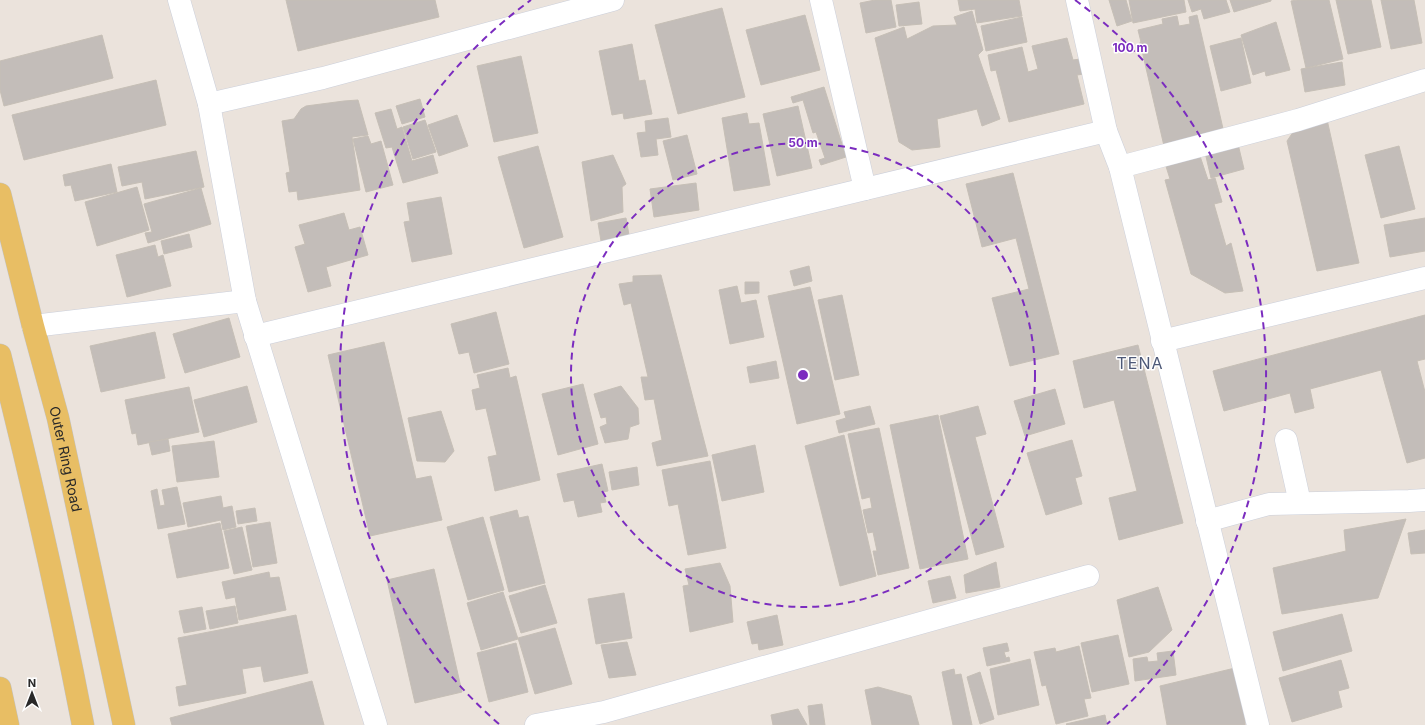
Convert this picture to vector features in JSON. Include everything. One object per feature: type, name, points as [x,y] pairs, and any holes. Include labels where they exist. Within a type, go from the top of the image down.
[{"type":"main road","name":"Outer Ring Road","points":[[0,194],[58,418],[124,725]]},
{"type":"main road","points":[[0,355],[69,655],[82,725]]},
{"type":"main road","points":[[0,688],[8,725]]},
{"type":"street","points":[[179,0],[209,104],[245,301],[376,725]]},
{"type":"street","points":[[209,104],[323,78],[613,0]]},
{"type":"street","points":[[821,0],[865,189]]},
{"type":"street","points":[[1077,0],[1106,131],[1120,167],[1258,725]]},
{"type":"street","points":[[1120,167],[1298,120],[1425,80]]},
{"type":"street","points":[[255,336],[1106,131]]},
{"type":"street","points":[[1162,341],[1425,278]]},
{"type":"street","points":[[33,326],[245,301]]},
{"type":"street","points":[[1286,440],[1300,503]]},
{"type":"street","points":[[1207,521],[1269,504],[1425,500]]},
{"type":"street","points":[[536,725],[606,718],[1088,576]]},
{"type":"building","points":[[286,0],[435,0],[439,17],[298,51]]},
{"type":"building","points":[[875,0],[891,0],[896,27],[866,33],[860,3]]},
{"type":"building","points":[[958,0],[1019,0],[1022,16],[977,23],[975,9],[960,11]]},
{"type":"building","points":[[1109,0],[1126,0],[1132,21],[1117,26]]},
{"type":"building","points":[[1129,0],[1184,0],[1186,12],[1133,23]]},
{"type":"building","points":[[1188,0],[1226,0],[1230,12],[1204,19],[1201,9],[1192,12]]},
{"type":"building","points":[[1230,0],[1271,0],[1271,1],[1234,12]]},
{"type":"building","points":[[1329,0],[1343,59],[1306,68],[1291,1]]},
{"type":"building","points":[[1336,0],[1371,0],[1381,47],[1348,54]]},
{"type":"building","points":[[1381,0],[1414,0],[1422,43],[1391,49]]},
{"type":"building","points":[[919,2],[922,24],[899,26],[896,5]]},
{"type":"building","points":[[722,8],[745,97],[678,114],[655,25]]},
{"type":"building","points":[[972,11],[983,50],[978,55],[1000,119],[982,126],[977,109],[937,119],[940,147],[912,150],[899,142],[875,38],[904,27],[907,39],[933,26],[957,25],[954,17]]},
{"type":"building","points":[[805,15],[820,70],[761,85],[746,30]]},
{"type":"building","points":[[1197,15],[1224,133],[1164,146],[1138,30],[1163,24],[1162,19],[1177,16],[1179,26],[1190,24],[1189,17]]},
{"type":"building","points":[[1022,17],[1027,42],[986,51],[981,26]]},
{"type":"building","points":[[1276,22],[1290,70],[1266,76],[1265,71],[1253,75],[1241,35]]},
{"type":"building","points":[[102,35],[113,78],[4,106],[0,90],[0,61]]},
{"type":"building","points":[[1067,38],[1073,60],[1080,59],[1084,74],[1077,75],[1084,104],[1009,122],[996,70],[991,71],[988,55],[1022,47],[1028,72],[1038,69],[1032,46]]},
{"type":"building","points":[[1241,38],[1251,83],[1221,91],[1210,46]]},
{"type":"building","points":[[632,44],[639,81],[645,80],[652,114],[624,119],[623,113],[612,115],[599,51]]},
{"type":"building","points":[[521,56],[538,133],[494,142],[477,66]]},
{"type":"building","points":[[1342,62],[1345,85],[1305,92],[1301,69]]},
{"type":"building","points":[[156,80],[166,125],[24,160],[12,115]]},
{"type":"building","points":[[824,87],[846,157],[821,165],[819,160],[825,158],[816,132],[813,133],[803,100],[793,103],[791,97]]},
{"type":"building","points":[[420,99],[425,117],[402,124],[396,106]]},
{"type":"building","points":[[358,100],[368,135],[352,137],[360,190],[298,200],[297,191],[289,192],[286,173],[290,172],[282,121],[294,119],[301,109],[306,106]]},
{"type":"building","points":[[798,106],[812,168],[777,176],[763,114]]},
{"type":"building","points":[[391,109],[397,129],[402,127],[412,161],[433,155],[438,173],[403,183],[392,147],[386,148],[375,113]]},
{"type":"building","points":[[747,113],[749,124],[759,123],[770,185],[734,191],[722,118]]},
{"type":"building","points":[[457,115],[468,146],[439,156],[428,125]]},
{"type":"building","points":[[1326,115],[1359,263],[1317,271],[1287,141],[1300,122]]},
{"type":"building","points":[[668,118],[671,137],[656,139],[658,155],[641,157],[637,133],[646,132],[645,121]]},
{"type":"building","points":[[425,120],[436,152],[413,159],[403,127]]},
{"type":"building","points":[[687,135],[697,174],[673,180],[663,141]]},
{"type":"building","points":[[368,136],[371,144],[381,141],[393,185],[366,192],[353,139]]},
{"type":"building","points":[[1237,140],[1244,169],[1211,178],[1204,148]]},
{"type":"building","points":[[538,146],[563,237],[524,248],[498,157]]},
{"type":"building","points":[[1399,146],[1415,209],[1381,218],[1365,155]]},
{"type":"building","points":[[1198,150],[1208,180],[1215,178],[1222,202],[1214,204],[1226,246],[1231,243],[1243,291],[1225,293],[1191,274],[1165,180],[1170,179],[1164,160]]},
{"type":"building","points":[[196,151],[204,187],[145,199],[142,182],[122,186],[118,167]]},
{"type":"building","points":[[613,155],[626,184],[622,187],[623,212],[591,221],[582,162]]},
{"type":"building","points":[[111,164],[117,192],[75,201],[71,185],[65,186],[63,175]]},
{"type":"building","points":[[1013,173],[1059,354],[1010,366],[992,298],[1029,289],[1016,238],[982,247],[966,184]]},
{"type":"building","points":[[696,183],[699,210],[654,217],[650,189]]},
{"type":"building","points":[[137,187],[149,230],[97,246],[85,202]]},
{"type":"building","points":[[201,188],[211,224],[148,243],[145,233],[152,232],[144,204]]},
{"type":"building","points":[[441,197],[452,254],[412,262],[404,222],[410,221],[407,203]]},
{"type":"building","points":[[344,213],[349,230],[360,227],[368,255],[326,267],[331,286],[308,292],[295,247],[305,244],[299,225]]},
{"type":"building","points":[[626,218],[629,235],[601,241],[598,223]]},
{"type":"building","points":[[1425,218],[1425,251],[1390,257],[1384,225]]},
{"type":"building","points":[[189,234],[192,247],[164,254],[161,241]]},
{"type":"building","points":[[155,245],[158,257],[163,255],[171,286],[127,297],[116,255]]},
{"type":"building","points":[[809,266],[812,281],[794,286],[790,271]]},
{"type":"building","points":[[661,275],[708,456],[657,466],[652,443],[662,440],[654,399],[645,400],[641,377],[648,377],[631,303],[624,305],[619,284],[633,282],[633,276]]},
{"type":"building","points":[[745,282],[759,282],[759,293],[745,294]]},
{"type":"building","points":[[737,286],[741,303],[756,300],[764,337],[730,344],[719,290]]},
{"type":"building","points":[[810,287],[840,414],[797,424],[768,296]]},
{"type":"building","points":[[842,295],[859,375],[835,380],[818,300]]},
{"type":"building","points":[[496,312],[509,364],[474,373],[469,352],[459,354],[451,324]]},
{"type":"building","points":[[1425,315],[1425,359],[1417,361],[1425,392],[1425,458],[1407,463],[1381,370],[1310,389],[1314,408],[1295,413],[1290,393],[1224,411],[1213,371]]},
{"type":"building","points":[[229,318],[240,357],[185,373],[173,334]]},
{"type":"building","points":[[155,332],[165,378],[101,392],[90,346]]},
{"type":"building","points":[[384,342],[416,479],[431,476],[442,520],[370,536],[328,355]]},
{"type":"building","points":[[1138,345],[1183,523],[1119,540],[1109,498],[1137,491],[1114,400],[1084,408],[1073,361]]},
{"type":"building","points":[[776,361],[779,378],[750,383],[747,367]]},
{"type":"building","points":[[508,368],[510,378],[516,376],[540,480],[495,491],[488,457],[497,455],[486,408],[476,410],[472,390],[480,388],[477,375]]},
{"type":"building","points":[[583,384],[598,444],[558,455],[542,394]]},
{"type":"building","points":[[247,386],[257,422],[204,437],[194,400]]},
{"type":"building","points":[[621,386],[638,408],[639,424],[630,427],[628,439],[605,443],[600,427],[607,424],[606,417],[601,418],[594,394]]},
{"type":"building","points":[[189,387],[199,432],[138,445],[136,433],[132,434],[125,400]]},
{"type":"building","points":[[1055,389],[1065,424],[1025,436],[1014,401]]},
{"type":"building","points":[[870,406],[875,424],[839,433],[836,421],[846,418],[844,412]]},
{"type":"building","points":[[978,406],[986,434],[975,437],[1004,547],[976,555],[940,416]]},
{"type":"building","points":[[441,411],[454,451],[445,462],[417,461],[408,418]]},
{"type":"building","points":[[938,415],[968,559],[920,569],[890,425]]},
{"type":"building","points":[[879,428],[909,568],[878,575],[873,551],[877,551],[873,532],[868,533],[863,510],[872,508],[870,497],[862,499],[848,434]]},
{"type":"building","points":[[844,435],[876,576],[840,586],[805,446]]},
{"type":"building","points":[[168,439],[170,451],[152,455],[149,442]]},
{"type":"building","points":[[1072,440],[1082,476],[1075,478],[1082,504],[1046,515],[1027,453]]},
{"type":"building","points":[[214,441],[219,477],[177,482],[172,446]]},
{"type":"building","points":[[755,445],[764,492],[722,501],[712,455]]},
{"type":"building","points":[[710,461],[726,548],[688,555],[678,504],[669,506],[662,470]]},
{"type":"building","points":[[602,464],[608,491],[603,492],[606,502],[600,503],[602,512],[578,517],[574,500],[564,502],[557,474]]},
{"type":"building","points":[[637,467],[639,485],[612,490],[609,472]]},
{"type":"building","points":[[177,487],[185,524],[158,529],[151,491],[157,489],[160,506],[165,505],[162,490]]},
{"type":"building","points":[[221,496],[223,508],[232,506],[236,527],[223,530],[221,520],[188,527],[183,503]]},
{"type":"building","points":[[255,508],[257,521],[238,524],[236,511]]},
{"type":"building","points":[[517,510],[519,518],[528,516],[545,583],[509,592],[490,517]]},
{"type":"building","points":[[483,517],[504,590],[468,600],[447,527]]},
{"type":"building","points":[[1406,519],[1378,598],[1282,614],[1273,568],[1346,551],[1344,530]]},
{"type":"building","points":[[270,522],[277,563],[253,567],[246,526]]},
{"type":"building","points":[[220,523],[229,568],[177,578],[168,534]]},
{"type":"building","points":[[242,527],[252,570],[234,574],[224,531]]},
{"type":"building","points":[[1425,530],[1425,553],[1411,554],[1408,533]]},
{"type":"building","points":[[996,562],[1000,587],[966,593],[964,575]]},
{"type":"building","points":[[720,563],[730,586],[733,622],[690,632],[683,586],[689,585],[685,569]]},
{"type":"building","points":[[434,569],[462,692],[415,703],[387,580]]},
{"type":"building","points":[[269,572],[270,578],[279,577],[286,610],[239,620],[235,597],[226,599],[222,582]]},
{"type":"building","points":[[950,576],[956,598],[933,603],[928,581]]},
{"type":"building","points":[[545,585],[557,623],[521,633],[509,596]]},
{"type":"building","points":[[1158,587],[1172,630],[1149,652],[1129,657],[1117,600]]},
{"type":"building","points":[[503,592],[518,639],[481,650],[467,603]]},
{"type":"building","points":[[624,593],[632,638],[596,644],[588,599]]},
{"type":"building","points":[[235,606],[238,623],[210,629],[206,611]]},
{"type":"building","points":[[202,607],[206,629],[184,633],[179,611]]},
{"type":"building","points":[[1342,614],[1352,651],[1283,671],[1273,632]]},
{"type":"building","points":[[296,615],[308,673],[264,682],[261,666],[242,669],[246,693],[179,706],[176,687],[187,685],[178,638]]},
{"type":"building","points":[[777,615],[783,645],[759,650],[758,643],[752,644],[747,622]]},
{"type":"building","points":[[555,628],[572,684],[535,694],[518,638]]},
{"type":"building","points":[[1118,635],[1129,684],[1092,692],[1081,643]]},
{"type":"building","points":[[627,642],[636,675],[609,678],[601,645]]},
{"type":"building","points":[[516,643],[528,692],[489,702],[477,653]]},
{"type":"building","points":[[1007,643],[1009,651],[1004,652],[1006,658],[1009,657],[1010,661],[987,666],[983,648]]},
{"type":"building","points":[[1079,646],[1091,698],[1084,699],[1088,716],[1056,724],[1046,685],[1042,686],[1034,652],[1055,648],[1056,652]]},
{"type":"building","points":[[1173,651],[1176,675],[1135,681],[1133,659],[1147,657],[1148,662],[1158,661],[1157,653]]},
{"type":"building","points":[[1030,659],[1039,705],[998,715],[990,669]]},
{"type":"building","points":[[1341,660],[1349,688],[1338,691],[1342,707],[1292,722],[1279,678]]},
{"type":"building","points":[[1235,668],[1245,713],[1245,725],[1167,725],[1160,686]]},
{"type":"building","points":[[954,669],[955,675],[961,674],[972,725],[953,725],[942,672]]},
{"type":"building","points":[[980,672],[994,719],[980,724],[967,677]]},
{"type":"building","points":[[312,681],[324,725],[172,725],[170,718]]},
{"type":"building","points":[[878,687],[911,696],[919,725],[872,725],[865,690]]},
{"type":"building","points":[[822,704],[825,725],[810,725],[808,706]]},
{"type":"building","points":[[798,709],[807,725],[773,725],[771,715]]},
{"type":"building","points":[[1105,715],[1107,725],[1066,724]]},
{"type":"district","name":"TENA","points":[[1140,363]]}]
